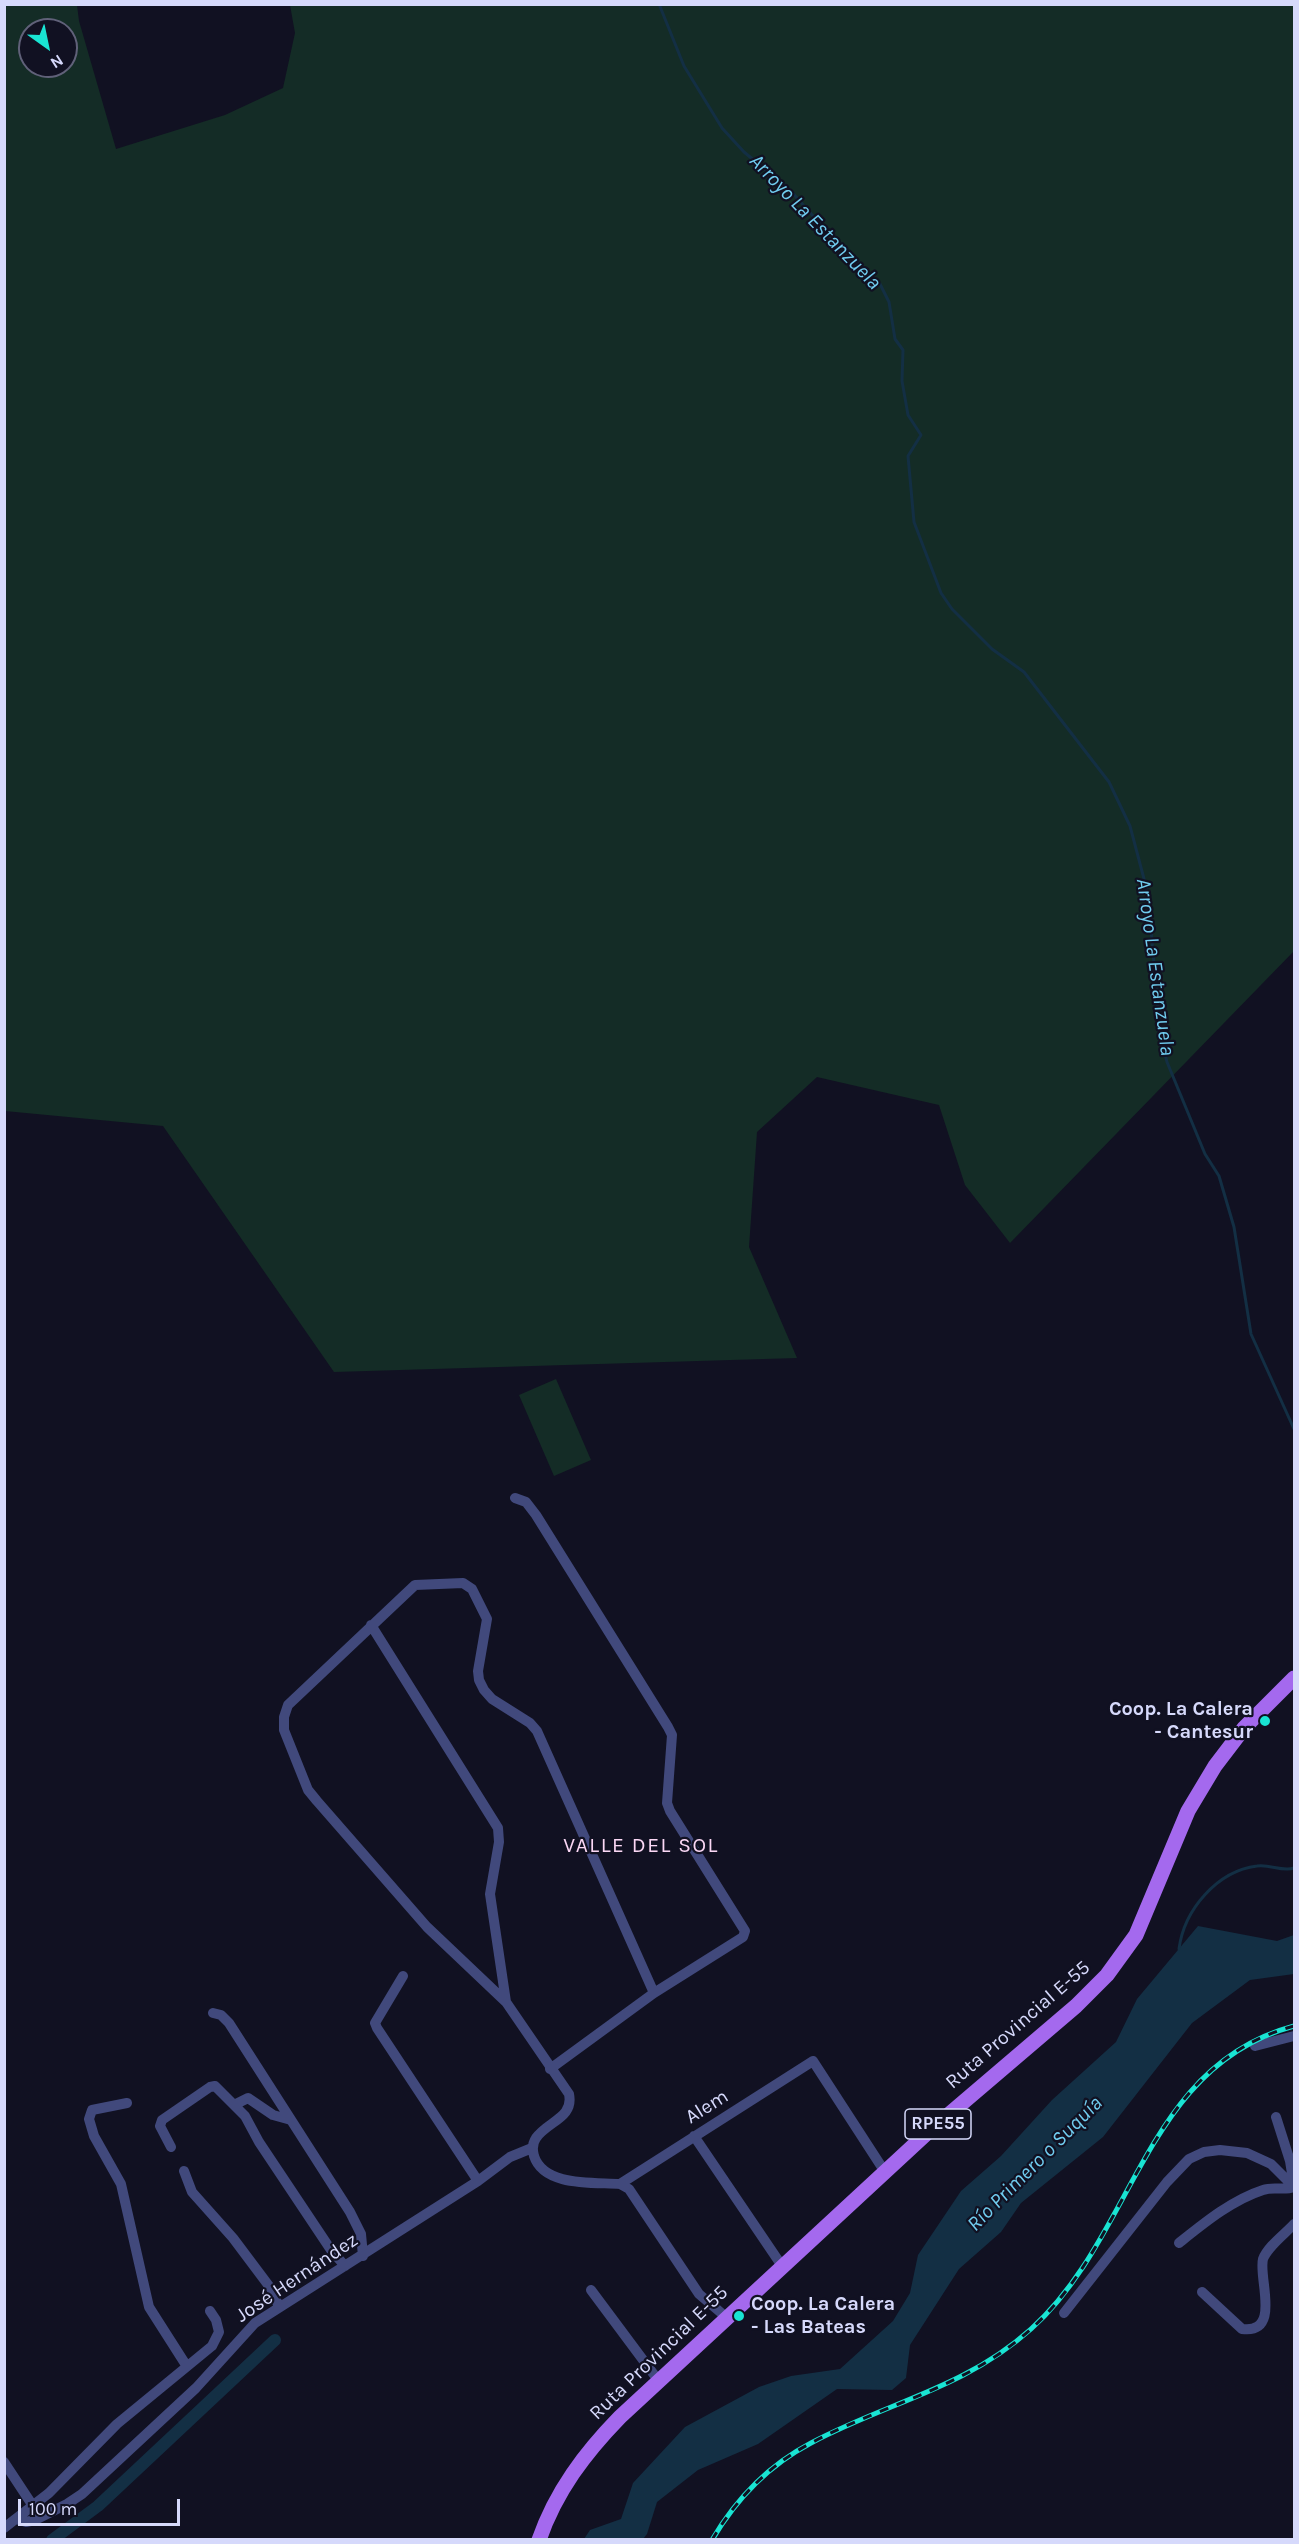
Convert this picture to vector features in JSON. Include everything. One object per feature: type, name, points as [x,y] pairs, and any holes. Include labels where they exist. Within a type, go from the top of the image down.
[{"type":"main road","name":"Ruta Provincial E-55","points":[[538,2540],[557,2497],[577,2466],[603,2434],[726,2317],[996,2073],[1076,2006],[1113,1968],[1136,1935],[1188,1811],[1215,1766],[1244,1728],[1294,1678]]},
{"type":"street","points":[[515,1498],[526,1502],[536,1515],[668,1727],[672,1735],[667,1803],[745,1931],[743,1937],[654,1993],[550,2069]]},
{"type":"street","points":[[654,1993],[537,1731],[492,1699],[479,1680],[478,1671],[487,1619],[472,1589],[463,1583],[426,1582],[415,1585],[288,1705],[284,1717],[284,1730],[308,1790],[327,1815],[427,1927],[506,2002],[569,2094],[571,2101],[568,2111],[536,2138],[532,2148],[542,2170],[553,2177],[620,2184],[629,2189],[699,2294],[726,2317]]},
{"type":"street","points":[[371,1625],[498,1828],[499,1842],[490,1901],[506,2002]]},
{"type":"street","points":[[403,1976],[375,2023],[478,2181]]},
{"type":"street","points":[[213,2013],[221,2015],[230,2023],[357,2224],[361,2234],[363,2256]]},
{"type":"street","points":[[1255,2046],[1294,2036]]},
{"type":"street","name":"Alem","points":[[620,2184],[813,2061],[885,2172]]},
{"type":"street","points":[[171,2147],[160,2126],[162,2120],[210,2087],[215,2086],[245,2116],[259,2142],[331,2250],[345,2266]]},
{"type":"street","points":[[234,2105],[248,2098],[273,2115],[291,2120]]},
{"type":"street","points":[[127,2103],[92,2110],[89,2119],[121,2184],[149,2307],[186,2365]]},
{"type":"street","points":[[1276,2117],[1290,2161],[1294,2187]]},
{"type":"street","points":[[694,2136],[782,2266]]},
{"type":"street","name":"José Hernández","points":[[16,2519],[26,2522],[34,2520],[60,2509],[82,2494],[196,2388],[244,2332],[279,2307],[363,2256],[478,2181],[510,2157],[532,2148]]},
{"type":"street","points":[[1064,2313],[1167,2182],[1189,2159],[1204,2152],[1220,2150],[1247,2153],[1271,2164],[1294,2187]]},
{"type":"street","points":[[184,2171],[192,2192],[240,2246],[272,2290],[279,2307]]},
{"type":"street","points":[[1179,2242],[1245,2198],[1272,2187],[1282,2189],[1294,2187]]},
{"type":"street","points":[[1202,2292],[1242,2329],[1246,2330],[1260,2323],[1265,2316],[1267,2306],[1262,2272],[1263,2261],[1266,2253],[1294,2224]]},
{"type":"street","points":[[591,2290],[658,2380]]},
{"type":"street","name":"José Hernández","points":[[4,2528],[33,2506],[117,2424],[217,2339],[218,2326],[210,2311]]},
{"type":"street","points":[[4,2462],[33,2506]]},
{"type":"green space","points":[[4,5],[77,5],[79,21],[116,149],[225,115],[283,88],[295,33],[290,5],[1294,5],[1294,951],[1010,1243],[965,1185],[939,1105],[817,1077],[757,1132],[749,1247],[797,1358],[334,1372],[163,1126],[5,1111]]},
{"type":"green space","points":[[556,1379],[591,1460],[554,1476],[519,1395]]},
{"type":"water","name":"Río Primero o Suquía","points":[[1198,1926],[1277,1941],[1294,1935],[1294,1974],[1250,1980],[1192,2023],[1103,2137],[1021,2203],[1001,2232],[959,2269],[910,2345],[906,2378],[892,2390],[837,2389],[758,2444],[698,2470],[657,2502],[647,2534],[643,2539],[584,2539],[590,2530],[621,2519],[633,2483],[685,2427],[759,2387],[791,2376],[840,2369],[893,2321],[910,2293],[918,2255],[961,2191],[1001,2156],[1052,2100],[1116,2042],[1137,1999]]},
{"type":"waterway","name":"Arroyo La Estanzuela","points":[[659,4],[684,66],[722,128],[744,152],[789,189],[829,234],[880,284],[889,302],[895,339],[903,350],[902,381],[908,415],[921,435],[908,456],[914,522],[941,593],[952,609],[992,649],[1024,672],[1109,782],[1130,826],[1148,894],[1160,1034],[1167,1062],[1205,1154],[1219,1176],[1234,1227],[1251,1334],[1294,1429]]},
{"type":"waterway","name":"Arroyo La Estanzuela","points":[[1179,1949],[1182,1934],[1195,1907],[1216,1884],[1242,1869],[1257,1866],[1294,1868]]},
{"type":"waterway","points":[[52,2540],[98,2506],[275,2340]]},
{"type":"railway","points":[[712,2540],[721,2525],[755,2484],[796,2452],[840,2429],[952,2381],[1005,2349],[1031,2329],[1066,2291],[1095,2248],[1145,2158],[1172,2115],[1204,2077],[1244,2047],[1294,2026]]},
{"type":"place","name":"Coop. La Calera - Cantesur","points":[[1265,1721]]},
{"type":"place","name":"Coop. La Calera - Las Bateas","points":[[739,2316]]},
{"type":"district","name":"VALLE DEL SOL","points":[[641,1846]]}]
